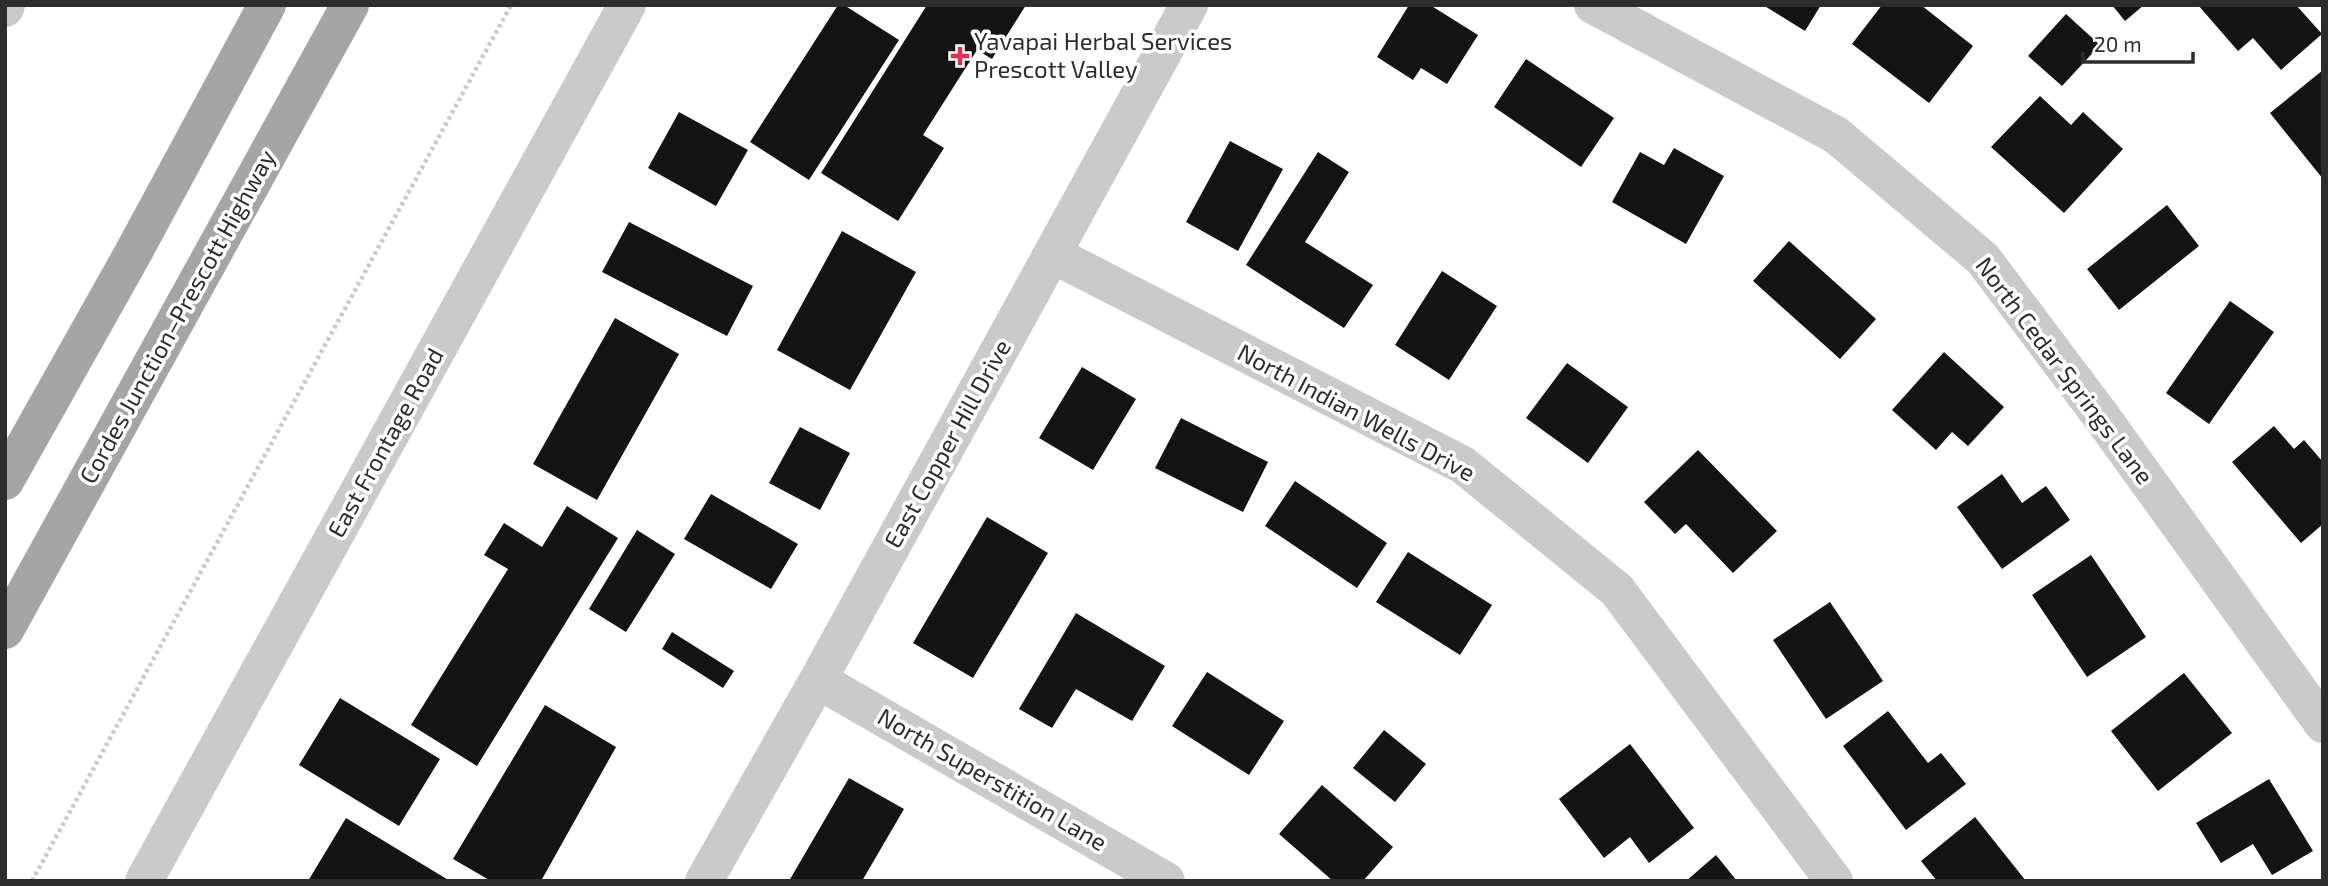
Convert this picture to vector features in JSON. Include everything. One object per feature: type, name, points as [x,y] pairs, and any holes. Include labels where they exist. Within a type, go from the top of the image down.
[{"type":"main road","points":[[5,481],[132,256],[267,5]]},
{"type":"main road","name":"Cordes Junction–Prescott Highway","points":[[5,630],[350,5]]},
{"type":"street","name":"East Frontage Road","points":[[144,881],[627,5]]},
{"type":"street","name":"East Copper Hill Drive","points":[[704,881],[818,680],[1189,5]]},
{"type":"street","name":"North Cedar Springs Lane","points":[[1593,5],[1836,135],[1983,259],[2101,416],[2323,724]]},
{"type":"street","name":"North Indian Wells Drive","points":[[1052,254],[1451,458],[1474,473],[1617,590],[1833,881]]},
{"type":"street","name":"North Superstition Lane","points":[[818,680],[1166,881]]},
{"type":"path","points":[[32,881],[511,5]]},
{"type":"building","points":[[838,5],[844,5],[899,40],[809,180],[750,142]]},
{"type":"building","points":[[927,5],[1026,5],[992,59],[977,50],[923,135],[944,148],[898,221],[821,173]]},
{"type":"building","points":[[1409,5],[1430,5],[1478,35],[1447,84],[1421,68],[1413,80],[1377,57]]},
{"type":"building","points":[[1763,5],[1821,5],[1805,31]]},
{"type":"building","points":[[1882,5],[1921,5],[1973,46],[1929,103],[1852,44]]},
{"type":"building","points":[[2112,5],[2144,5],[2125,21]]},
{"type":"building","points":[[2198,5],[2296,5],[2322,34],[2281,70],[2253,38],[2238,51]]},
{"type":"building","points":[[2066,14],[2100,45],[2062,86],[2028,56]]},
{"type":"building","points":[[1526,59],[1614,118],[1581,167],[1494,107]]},
{"type":"building","points":[[2323,70],[2323,179],[2270,113]]},
{"type":"building","points":[[2040,96],[2071,125],[2083,112],[2123,149],[2064,213],[1991,147]]},
{"type":"building","points":[[679,112],[748,150],[716,206],[648,168]]},
{"type":"building","points":[[1230,141],[1283,169],[1238,251],[1186,222]]},
{"type":"building","points":[[1674,148],[1724,176],[1686,244],[1612,202],[1640,152],[1664,165]]},
{"type":"building","points":[[1318,152],[1349,172],[1305,242],[1373,285],[1344,328],[1246,265]]},
{"type":"building","points":[[2167,205],[2199,246],[2119,310],[2087,269]]},
{"type":"building","points":[[629,222],[753,286],[727,336],[602,272]]},
{"type":"building","points":[[842,231],[916,272],[850,390],[777,350]]},
{"type":"building","points":[[1789,241],[1876,319],[1840,359],[1753,281]]},
{"type":"building","points":[[1442,271],[1497,306],[1449,380],[1395,345]]},
{"type":"building","points":[[2230,301],[2274,332],[2209,424],[2166,393]]},
{"type":"building","points":[[615,318],[679,354],[597,500],[533,464]]},
{"type":"building","points":[[1944,352],[2004,407],[1968,446],[1952,432],[1936,450],[1892,410]]},
{"type":"building","points":[[1567,363],[1628,407],[1588,463],[1526,418]]},
{"type":"building","points":[[1082,367],[1136,399],[1093,470],[1039,438]]},
{"type":"building","points":[[1181,418],[1268,462],[1243,512],[1155,468]]},
{"type":"building","points":[[2274,426],[2294,449],[2304,440],[2323,462],[2323,524],[2301,543],[2232,462]]},
{"type":"building","points":[[800,427],[850,453],[820,510],[769,483]]},
{"type":"building","points":[[1698,450],[1777,531],[1733,573],[1686,524],[1675,534],[1644,502]]},
{"type":"building","points":[[2002,474],[2022,503],[2046,486],[2070,520],[2002,569],[1957,507]]},
{"type":"building","points":[[1295,481],[1387,543],[1357,588],[1265,526]]},
{"type":"building","points":[[711,494],[798,544],[771,589],[684,539]]},
{"type":"building","points":[[567,506],[618,538],[477,766],[411,725],[508,569],[484,555],[504,523],[542,547]]},
{"type":"building","points":[[987,517],[1048,553],[973,678],[913,643]]},
{"type":"building","points":[[637,530],[675,554],[626,632],[589,609]]},
{"type":"building","points":[[1408,552],[1492,605],[1460,655],[1376,602]]},
{"type":"building","points":[[2091,555],[2146,637],[2087,677],[2032,595]]},
{"type":"building","points":[[1830,602],[1883,681],[1826,719],[1773,640]]},
{"type":"building","points":[[1076,613],[1165,666],[1132,721],[1076,689],[1052,728],[1019,709]]},
{"type":"building","points":[[672,632],[734,671],[723,688],[662,649]]},
{"type":"building","points":[[1207,672],[1284,721],[1249,775],[1172,726]]},
{"type":"building","points":[[2184,673],[2232,733],[2158,791],[2111,731]]},
{"type":"building","points":[[340,698],[440,759],[399,826],[299,765]]},
{"type":"building","points":[[545,705],[616,747],[541,881],[491,881],[453,859]]},
{"type":"building","points":[[1888,711],[1928,763],[1941,753],[1966,784],[1906,830],[1843,746]]},
{"type":"building","points":[[1384,730],[1426,764],[1395,802],[1353,768]]},
{"type":"building","points":[[1630,744],[1694,828],[1649,863],[1630,837],[1604,858],[1559,799]]},
{"type":"building","points":[[849,778],[904,809],[862,881],[789,881]]},
{"type":"building","points":[[2269,779],[2313,851],[2272,875],[2253,844],[2221,863],[2196,823]]},
{"type":"building","points":[[1322,785],[1393,847],[1363,881],[1333,881],[1279,834]]},
{"type":"building","points":[[1975,817],[2026,881],[1937,881],[1921,861]]},
{"type":"building","points":[[346,818],[450,881],[308,881]]},
{"type":"building","points":[[1716,855],[1737,881],[1686,881]]},
{"type":"place","name":"Yavapai Herbal Services Prescott Valley","points":[[960,56]]}]
